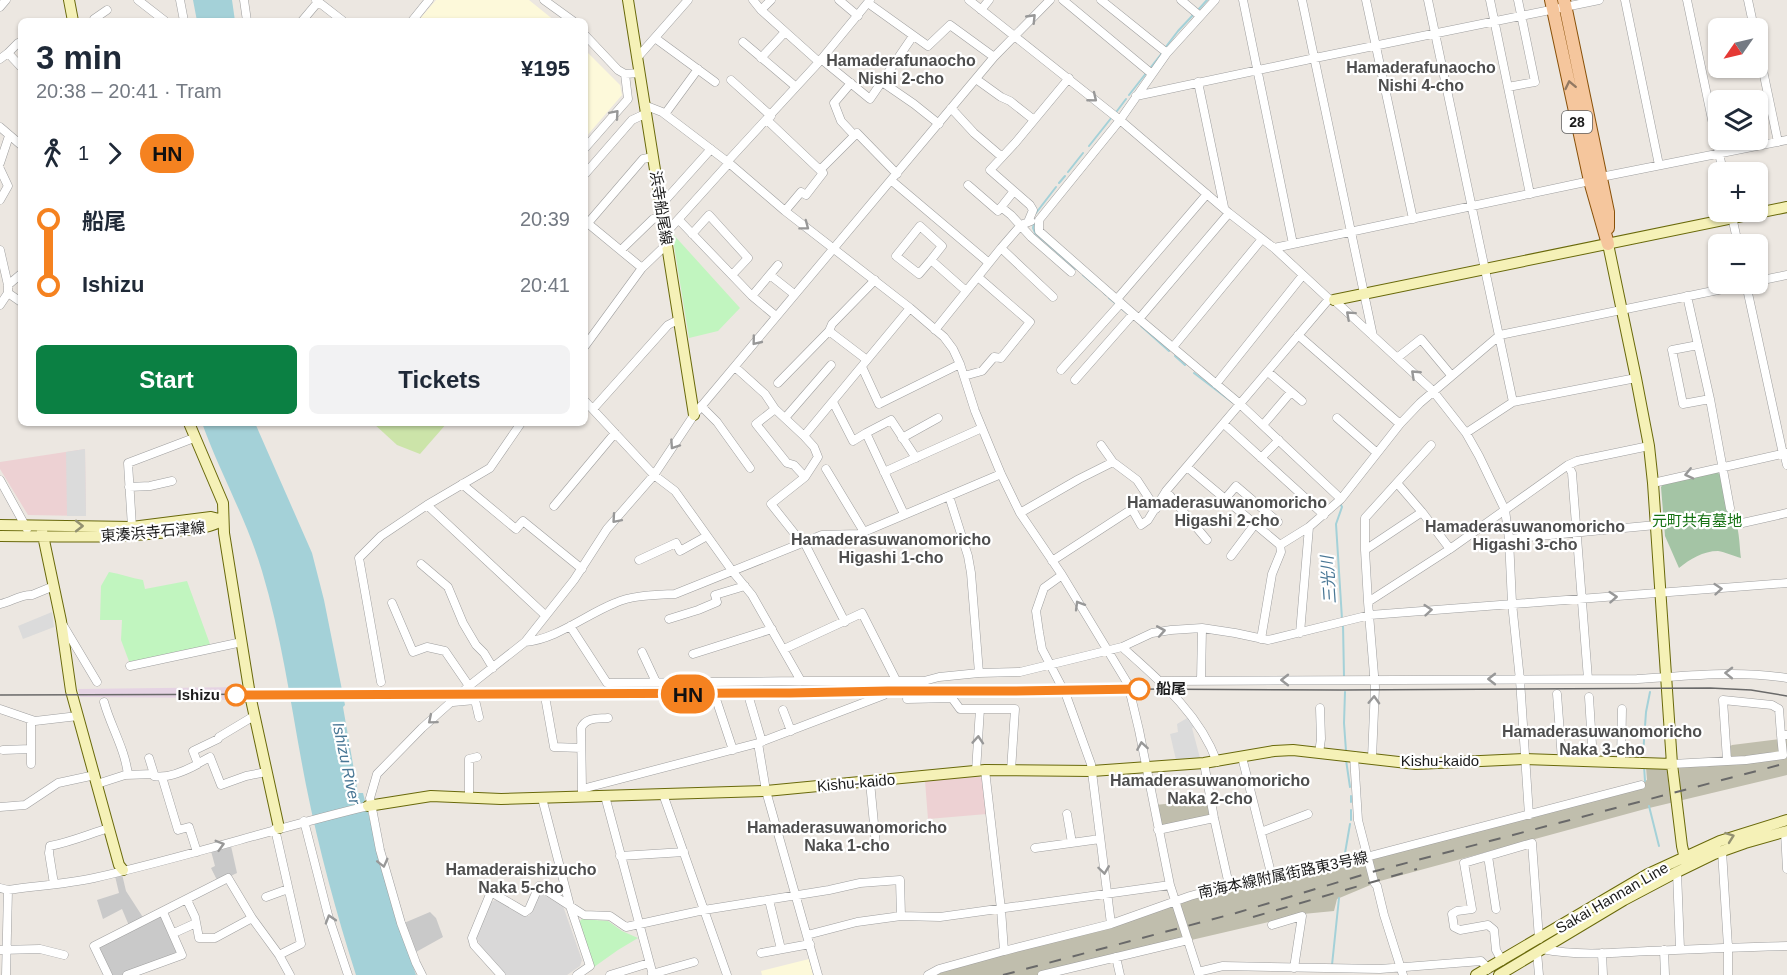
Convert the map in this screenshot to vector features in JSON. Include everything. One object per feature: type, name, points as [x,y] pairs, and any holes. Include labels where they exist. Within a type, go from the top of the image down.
[{"type":"main road","name":"28","points":[[1558,4],[1596,179],[1608,212],[1608,244]]},
{"type":"street","points":[[0,7],[6,0]]},
{"type":"street","points":[[69,0],[72,18]]},
{"type":"street","points":[[138,0],[161,18]]},
{"type":"street","points":[[180,0],[183,18]]},
{"type":"street","points":[[244,0],[247,18]]},
{"type":"street","points":[[414,18],[429,0]]},
{"type":"street","points":[[544,0],[569,18]]},
{"type":"street","name":"浜寺船尾線","points":[[628,0],[678,320],[698,411]]},
{"type":"street","points":[[637,58],[688,0]]},
{"type":"street","points":[[753,0],[785,32],[870,99],[913,36]]},
{"type":"street","points":[[761,10],[771,0]]},
{"type":"street","points":[[838,0],[858,16]]},
{"type":"street","points":[[969,0],[1069,78],[1274,248],[1434,391],[1466,433],[1505,510],[1529,815]]},
{"type":"street","points":[[981,10],[989,0]]},
{"type":"street","points":[[1063,0],[1152,74]]},
{"type":"street","points":[[1101,0],[1167,53]]},
{"type":"street","points":[[1181,0],[1200,16]]},
{"type":"street","points":[[1025,223],[1039,220],[1120,120],[1167,53],[1215,0]]},
{"type":"street","points":[[1243,0],[1293,244]]},
{"type":"street","points":[[1302,0],[1373,336]]},
{"type":"street","points":[[1366,0],[1413,219]]},
{"type":"street","points":[[1428,0],[1513,402]]},
{"type":"street","points":[[1490,0],[1530,194]]},
{"type":"street","points":[[1508,87],[1535,82],[1518,0]]},
{"type":"street","points":[[1136,96],[1494,21],[1558,4],[1599,0]]},
{"type":"street","points":[[1625,0],[1659,165]]},
{"type":"street","points":[[1687,0],[1721,162]]},
{"type":"street","points":[[1748,0],[1752,18]]},
{"type":"street","points":[[304,18],[317,1],[339,18]]},
{"type":"street","points":[[588,342],[679,220],[795,86],[820,61],[869,1],[928,46],[950,25],[994,57]]},
{"type":"street","points":[[423,975],[416,963],[390,892],[369,806],[377,774],[422,728],[469,686],[525,642],[582,569],[607,529],[654,475],[698,411],[994,57],[1046,1]]},
{"type":"street","points":[[96,18],[107,10]]},
{"type":"street","points":[[761,58],[785,32]]},
{"type":"street","points":[[588,37],[618,70],[625,74],[640,73]]},
{"type":"street","points":[[655,38],[715,82]]},
{"type":"street","points":[[743,42],[795,86]]},
{"type":"street","points":[[0,59],[18,43]]},
{"type":"street","points":[[8,53],[18,64]]},
{"type":"street","points":[[665,114],[698,69]]},
{"type":"street","points":[[588,145],[628,99],[625,74]]},
{"type":"street","points":[[935,330],[1000,248],[1025,223],[1033,210],[990,170],[1069,78]]},
{"type":"street","points":[[1765,78],[1778,142]]},
{"type":"street","points":[[976,79],[1034,120]]},
{"type":"street","points":[[731,80],[823,173],[806,195],[801,192],[785,211]]},
{"type":"street","points":[[882,82],[939,124]]},
{"type":"street","points":[[1198,82],[1227,210]]},
{"type":"street","points":[[851,83],[834,103],[841,121],[854,135]]},
{"type":"street","points":[[951,108],[1002,158]]},
{"type":"street","points":[[588,171],[632,120],[645,110],[665,114],[944,337],[960,364],[975,411],[1020,513],[1062,575],[1128,684],[1170,885],[1198,974],[1223,966],[1402,972],[1462,961],[1481,961],[1488,970]]},
{"type":"street","points":[[0,127],[18,143]]},
{"type":"street","points":[[820,169],[857,133],[895,177],[989,263]]},
{"type":"street","points":[[0,163],[9,136]]},
{"type":"street","points":[[1274,248],[1659,165],[1787,140]]},
{"type":"street","points":[[660,206],[711,149]]},
{"type":"street","points":[[588,219],[643,159],[653,157]]},
{"type":"street","points":[[0,169],[8,186],[0,200]]},
{"type":"street","points":[[968,185],[998,211],[1014,191]]},
{"type":"street","points":[[1061,370],[1207,194]]},
{"type":"street","points":[[1002,207],[1025,223],[1031,237],[1071,272]]},
{"type":"street","points":[[1768,210],[1787,207]]},
{"type":"street","points":[[1075,380],[1136,316],[1227,210]]},
{"type":"street","points":[[692,234],[709,215],[748,258],[732,275]]},
{"type":"street","points":[[621,250],[653,219],[662,218]]},
{"type":"street","points":[[679,220],[752,296],[776,316]]},
{"type":"street","points":[[1039,220],[1039,231],[1216,384],[1238,406],[1263,425],[1277,442],[1339,501]]},
{"type":"street","points":[[1052,561],[1132,509],[1142,525],[1148,520],[1166,491],[1298,335],[1331,300],[1608,244],[1708,221]]},
{"type":"street","points":[[588,223],[642,268]]},
{"type":"street","points":[[920,226],[942,246],[931,260],[919,274],[896,256],[920,226]]},
{"type":"street","points":[[1173,347],[1262,239]]},
{"type":"street","points":[[1608,244],[1649,446],[1653,483],[1672,764],[1682,866],[1680,949]]},
{"type":"street","points":[[1000,248],[1053,297]]},
{"type":"street","points":[[0,250],[8,289],[18,299]]},
{"type":"street","points":[[931,260],[966,291]]},
{"type":"street","points":[[752,296],[778,265]]},
{"type":"street","points":[[770,275],[794,294]]},
{"type":"street","points":[[1216,384],[1303,275]]},
{"type":"street","points":[[1768,279],[1787,275]]},
{"type":"street","points":[[0,305],[8,289],[18,277]]},
{"type":"street","points":[[964,376],[982,371],[994,357],[1001,358],[1030,322],[978,277]]},
{"type":"street","points":[[778,383],[875,280]]},
{"type":"street","points":[[1280,545],[1309,527],[1339,501],[1400,424],[1451,375],[1500,335],[1708,292]]},
{"type":"street","points":[[1748,294],[1787,465]]},
{"type":"street","points":[[1687,296],[1710,399],[1730,508]]},
{"type":"street","points":[[804,436],[910,308]]},
{"type":"street","points":[[593,409],[668,325],[678,320]]},
{"type":"street","points":[[829,331],[864,364],[879,404],[960,364]]},
{"type":"street","points":[[1298,335],[1400,424]]},
{"type":"street","points":[[1397,358],[1421,339],[1451,375]]},
{"type":"street","points":[[1698,345],[1672,350],[1683,404],[1710,399]]},
{"type":"street","points":[[785,418],[831,365]]},
{"type":"street","points":[[735,367],[765,394],[775,409],[814,447],[818,457],[805,477],[771,504],[803,542],[845,622]]},
{"type":"street","points":[[1268,372],[1302,401]]},
{"type":"street","points":[[1466,433],[1513,402],[1636,378]]},
{"type":"street","points":[[1263,425],[1291,392]]},
{"type":"street","points":[[833,402],[853,441],[891,420],[916,458]]},
{"type":"street","points":[[588,404],[654,475],[675,491],[752,595],[801,681]]},
{"type":"street","points":[[775,409],[756,424],[788,463],[794,465],[805,477]]},
{"type":"street","points":[[698,411],[717,422],[750,468]]},
{"type":"street","points":[[902,438],[938,418]]},
{"type":"street","points":[[1337,418],[1377,453]]},
{"type":"street","points":[[1224,424],[1324,515]]},
{"type":"street","points":[[190,426],[223,503],[224,532],[254,716],[288,890],[301,944],[279,955]]},
{"type":"street","points":[[381,682],[359,558],[381,536],[427,505],[490,468],[520,426]]},
{"type":"street","points":[[884,472],[982,428]]},
{"type":"street","points":[[554,506],[615,433]]},
{"type":"street","points":[[866,433],[904,514]]},
{"type":"street","points":[[132,526],[128,463],[194,438]]},
{"type":"street","points":[[1261,458],[1277,442]]},
{"type":"street","points":[[1101,445],[1113,462],[1137,480],[1156,508]]},
{"type":"street","points":[[1372,758],[1375,679],[1368,602],[1365,518],[1431,445]]},
{"type":"street","points":[[1368,602],[1450,549],[1577,460],[1649,446]]},
{"type":"street","points":[[1653,483],[1785,453]]},
{"type":"street","points":[[1020,513],[1113,462]]},
{"type":"street","points":[[1568,465],[1572,473],[1588,679]]},
{"type":"street","points":[[1187,467],[1280,545],[1281,552],[1272,574],[1262,639]]},
{"type":"street","points":[[826,469],[864,532]]},
{"type":"street","points":[[525,642],[541,640],[617,602],[653,595],[675,594],[822,535],[859,534],[1001,474]]},
{"type":"street","points":[[0,480],[25,526],[38,537],[54,586],[71,691],[119,866],[123,870]]},
{"type":"street","points":[[129,487],[150,486],[172,481]]},
{"type":"street","points":[[1397,483],[1450,549]]},
{"type":"street","points":[[462,484],[516,529],[523,520],[582,569]]},
{"type":"street","points":[[1224,499],[1236,486],[1278,522]]},
{"type":"street","points":[[1166,491],[1207,540]]},
{"type":"street","points":[[949,496],[971,573],[980,673]]},
{"type":"street","points":[[427,505],[545,615]]},
{"type":"street","points":[[1365,550],[1422,512]]},
{"type":"street","points":[[1738,524],[1787,513]]},
{"type":"street","name":"東湊浜寺石津線","points":[[0,525],[132,526],[211,517],[223,520]]},
{"type":"street","name":"東湊浜寺石津線","points":[[0,536],[140,536],[213,526],[223,520]]},
{"type":"street","points":[[1231,556],[1255,524]]},
{"type":"street","points":[[1509,539],[1656,525]]},
{"type":"street","points":[[38,537],[41,526]]},
{"type":"street","points":[[1300,633],[1309,527]]},
{"type":"street","points":[[639,560],[676,543],[680,551],[707,536]]},
{"type":"street","points":[[422,564],[448,587],[463,623],[493,668]]},
{"type":"street","points":[[1062,575],[1044,588],[1036,611],[1042,649],[1066,695],[1092,771],[1112,924]]},
{"type":"street","points":[[570,626],[607,683],[897,682],[924,681],[939,677],[980,673],[1020,672],[1122,647],[1152,633],[1203,628],[1268,640],[1370,615],[1787,583]]},
{"type":"street","points":[[0,603],[32,595],[54,586]]},
{"type":"street","points":[[669,619],[717,602],[715,595],[745,586]]},
{"type":"street","points":[[392,603],[413,652],[427,647],[444,651],[469,686]]},
{"type":"street","points":[[784,649],[862,613],[897,682]]},
{"type":"street","points":[[61,621],[97,682]]},
{"type":"street","points":[[1201,681],[1203,628]]},
{"type":"street","points":[[693,654],[772,629]]},
{"type":"street","points":[[130,666],[242,642]]},
{"type":"street","points":[[1122,647],[1181,702],[1211,746],[1217,762]]},
{"type":"street","points":[[642,652],[656,682]]},
{"type":"street","points":[[1161,681],[1637,680],[1713,673],[1787,678]]},
{"type":"street","points":[[608,718],[589,719],[581,728],[582,793],[760,743],[884,695],[897,682]]},
{"type":"street","points":[[1557,694],[1562,760]]},
{"type":"street","points":[[1589,697],[1593,761]]},
{"type":"street","points":[[749,698],[760,743],[766,791],[818,975]]},
{"type":"street","points":[[907,699],[952,698],[960,709],[1015,709],[1011,771]]},
{"type":"street","points":[[716,699],[733,750]]},
{"type":"street","points":[[453,702],[475,700],[479,717]]},
{"type":"street","points":[[1672,764],[1746,760],[1782,755],[1784,735],[1779,709],[1772,705],[1723,700],[1727,760]]},
{"type":"street","points":[[105,702],[110,723],[123,752],[128,775]]},
{"type":"street","points":[[546,702],[554,747],[581,748]]},
{"type":"street","points":[[1319,753],[1320,708]]},
{"type":"street","points":[[0,709],[35,721],[78,716]]},
{"type":"street","points":[[980,709],[980,771],[1001,909],[1004,951]]},
{"type":"street","points":[[1621,761],[1622,709]]},
{"type":"street","points":[[783,710],[791,731]]},
{"type":"street","points":[[197,764],[191,747],[218,739],[254,716]]},
{"type":"street","points":[[31,720],[31,764]]},
{"type":"street","points":[[3,750],[31,749]]},
{"type":"street","name":"Kishu-kaido","points":[[369,806],[431,796],[501,799],[542,798],[582,793],[605,795],[766,791],[980,771],[1092,771],[1217,762],[1274,751],[1293,750],[1416,764],[1524,759],[1672,764]]},
{"type":"street","points":[[1350,756],[1358,820],[1374,882],[1402,972]]},
{"type":"street","points":[[0,807],[25,805],[58,783],[128,775],[158,776],[192,768],[210,757],[221,785],[266,772]]},
{"type":"street","points":[[469,798],[469,759],[477,757]]},
{"type":"street","points":[[149,758],[178,830],[189,826],[197,852]]},
{"type":"street","points":[[1242,758],[1272,877]]},
{"type":"street","points":[[1204,763],[1229,885]]},
{"type":"street","points":[[870,782],[876,845]]},
{"type":"street","name":"南海本線附属街路東3号線","points":[[928,975],[939,969],[1112,924],[1174,901],[1229,885],[1309,872],[1641,785]]},
{"type":"street","points":[[663,794],[728,975]]},
{"type":"street","points":[[605,795],[652,975],[694,962]]},
{"type":"street","points":[[542,798],[570,906],[590,966],[577,975]]},
{"type":"street","points":[[6,975],[4,889],[92,879],[369,806]]},
{"type":"street","points":[[1066,814],[1071,843]]},
{"type":"street","points":[[1261,832],[1308,814]]},
{"type":"street","points":[[1158,830],[1214,818]]},
{"type":"street","name":"Sakai Hannan Line","points":[[1476,975],[1502,961],[1539,947],[1624,900],[1720,841],[1787,820]]},
{"type":"street","points":[[307,821],[328,915],[348,975]]},
{"type":"street","points":[[54,884],[50,846],[109,828]]},
{"type":"street","points":[[1786,831],[1787,869]]},
{"type":"street","name":"Sakai Hannan Line","points":[[1499,975],[1628,885],[1786,831]]},
{"type":"street","points":[[1035,848],[1100,839]]},
{"type":"street","points":[[1502,961],[1496,950],[1494,930],[1488,925],[1460,930],[1454,927],[1452,914],[1472,909],[1464,863],[1532,843],[1539,975]]},
{"type":"street","points":[[1722,851],[1728,975]]},
{"type":"street","points":[[620,856],[684,852]]},
{"type":"street","points":[[1488,856],[1496,909]]},
{"type":"street","points":[[108,975],[94,946],[228,878],[290,975]]},
{"type":"street","points":[[501,975],[474,945],[472,939],[491,892],[525,912],[529,909],[539,886],[584,915],[610,916],[626,927],[704,910],[796,896],[860,883],[900,880],[901,916]]},
{"type":"street","points":[[807,935],[858,922],[901,916],[940,917],[1170,885]]},
{"type":"street","points":[[267,897],[288,890]]},
{"type":"street","points":[[187,900],[195,917],[199,938],[215,938],[252,918]]},
{"type":"street","points":[[769,900],[781,949]]},
{"type":"street","points":[[128,975],[182,955],[163,912]]},
{"type":"street","points":[[1272,925],[1302,916],[1294,968]]},
{"type":"street","points":[[174,933],[196,923]]},
{"type":"street","points":[[1042,975],[1061,973],[1188,940]]},
{"type":"street","points":[[761,953],[810,944]]},
{"type":"street","points":[[1539,947],[1560,953],[1602,953],[1787,946]]},
{"type":"street","points":[[4,950],[40,949],[64,954]]},
{"type":"street","points":[[1664,950],[1665,975]]},
{"type":"street","points":[[1602,953],[1603,975]]},
{"type":"street","points":[[1116,957],[1120,975]]},
{"type":"street","points":[[610,975],[649,963]]},
{"type":"shaded area","points":[[436,0],[529,0],[551,18],[421,18]]},
{"type":"shaded area","points":[[588,53],[620,85],[622,95],[588,135]]},
{"type":"shaded area","points":[[85,449],[86,516],[28,515],[0,469],[0,462]]},
{"type":"shaded area","points":[[85,449],[86,516],[67,516],[66,452]]},
{"type":"shaded area","points":[[52,612],[54,627],[23,639],[18,626]]},
{"type":"shaded area","points":[[245,687],[247,700],[80,697],[78,689]]},
{"type":"shaded area","points":[[1189,717],[1196,727],[1192,728],[1200,758],[1176,760],[1170,734],[1178,732],[1177,724]]},
{"type":"shaded area","points":[[1787,738],[1787,775],[1645,809],[1380,881],[1337,899],[1334,911],[1303,914],[1041,975],[933,975],[1186,900],[1253,882],[1309,873],[1641,783],[1647,780],[1646,767],[1663,767],[1667,770],[1669,788],[1680,786],[1679,767],[1705,767],[1731,761],[1729,747],[1732,745]]},
{"type":"shaded area","points":[[979,776],[983,780],[987,814],[928,819],[925,781]]},
{"type":"shaded area","points":[[1209,800],[1211,812],[1207,817],[1163,826],[1159,823],[1155,805],[1176,801],[1186,801],[1187,804]]},
{"type":"shaded area","points":[[231,846],[237,873],[218,882],[211,868],[215,866],[211,851]]},
{"type":"shaded area","points":[[122,874],[126,891],[146,922],[161,915],[181,955],[122,975],[109,975],[97,946],[130,928],[122,909],[103,919],[97,900],[119,893],[115,876]]},
{"type":"shaded area","points":[[542,894],[563,906],[582,960],[580,966],[567,975],[504,975],[481,947],[476,937],[491,902],[496,900],[529,916],[538,895]]},
{"type":"shaded area","points":[[430,912],[436,918],[443,937],[416,952],[404,923]]},
{"type":"shaded area","points":[[809,959],[813,975],[762,975],[761,971]]},
{"type":"green space","points":[[672,233],[740,308],[718,331],[689,338]]},
{"type":"green space","points":[[376,426],[444,426],[420,454],[397,445]]},
{"type":"green space","name":"元町共有墓地","points":[[1716,472],[1720,474],[1727,508],[1737,524],[1741,558],[1712,551],[1697,556],[1679,568],[1665,536],[1661,487],[1664,483]]},
{"type":"green space","points":[[109,572],[143,580],[145,589],[187,581],[211,647],[130,664],[121,640],[122,620],[100,620],[101,586]]},
{"type":"green space","points":[[582,919],[608,921],[638,938],[594,967],[579,922]]},
{"type":"water","points":[[193,0],[232,0],[235,18],[196,18]]},
{"type":"water","name":"Ishizu River","points":[[203,426],[256,426],[312,553],[345,705],[343,707],[358,793],[363,793],[393,908],[416,975],[356,975],[316,833],[281,651],[262,571],[249,533]]},
{"type":"waterway","name":"三光川","points":[[1198,10],[1207,0]]},
{"type":"waterway","name":"三光川","points":[[1165,48],[1194,14]]},
{"type":"waterway","name":"三光川","points":[[1151,67],[1162,53]]},
{"type":"waterway","name":"三光川","points":[[1129,95],[1147,72]]},
{"type":"waterway","name":"三光川","points":[[1117,111],[1126,99]]},
{"type":"waterway","name":"三光川","points":[[1089,146],[1112,117]]},
{"type":"waterway","name":"三光川","points":[[1068,172],[1083,153]]},
{"type":"waterway","name":"三光川","points":[[1059,183],[1065,176]]},
{"type":"waterway","name":"三光川","points":[[1036,213],[1056,187]]},
{"type":"waterway","name":"三光川","points":[[1034,223],[1035,233],[1076,269]]},
{"type":"waterway","name":"三光川","points":[[1083,275],[1097,287]]},
{"type":"waterway","name":"三光川","points":[[1109,298],[1115,303]]},
{"type":"waterway","name":"三光川","points":[[1121,308],[1128,314]]},
{"type":"waterway","name":"三光川","points":[[1141,326],[1169,351]]},
{"type":"waterway","name":"三光川","points":[[1175,356],[1185,365]]},
{"type":"waterway","name":"三光川","points":[[1194,373],[1232,402]]},
{"type":"waterway","name":"三光川","points":[[1340,503],[1342,507],[1336,524],[1342,619]]},
{"type":"waterway","name":"三光川","points":[[1343,624],[1344,677]]},
{"type":"waterway","name":"三光川","points":[[1345,692],[1346,751]]},
{"type":"waterway","points":[[1643,755],[1650,692]]},
{"type":"waterway","name":"三光川","points":[[1346,760],[1350,787]]},
{"type":"waterway","points":[[1644,766],[1645,781]]},
{"type":"waterway","name":"三光川","points":[[1351,796],[1351,802]]},
{"type":"waterway","points":[[1649,806],[1659,846]]},
{"type":"waterway","name":"三光川","points":[[1351,810],[1351,820]]},
{"type":"waterway","name":"三光川","points":[[1344,859],[1350,824]]},
{"type":"waterway","name":"三光川","points":[[1332,965],[1339,898]]},
{"type":"tram line","points":[[0,695],[1710,688],[1751,690],[1787,696]]},
{"type":"tram line","name":"HN","points":[[236,695],[1139,689]]},
{"type":"railway","points":[[1003,975],[1236,913],[1372,872],[1787,763]]},
{"type":"railway","points":[[1253,917],[1417,869]]},
{"type":"place","name":"船尾","points":[[1139,689]]},
{"type":"place","name":"Ishizu","points":[[236,695]]},
{"type":"district","name":"Hamaderafunaocho Nishi 2-cho","points":[[901,69]]},
{"type":"district","name":"Hamaderafunaocho Nishi 4-cho","points":[[1421,76]]},
{"type":"district","name":"Hamaderasuwanomoricho Higashi 2-cho","points":[[1227,511]]},
{"type":"district","name":"Hamaderasuwanomoricho Higashi 3-cho","points":[[1525,535]]},
{"type":"district","name":"Hamaderasuwanomoricho Higashi 1-cho","points":[[891,548]]},
{"type":"district","name":"Hamaderasuwanomoricho Naka 3-cho","points":[[1602,740]]},
{"type":"district","name":"Hamaderasuwanomoricho Naka 2-cho","points":[[1210,789]]},
{"type":"district","name":"Hamaderasuwanomoricho Naka 1-cho","points":[[847,836]]},
{"type":"district","name":"Hamaderaishizucho Naka 5-cho","points":[[521,878]]}]
